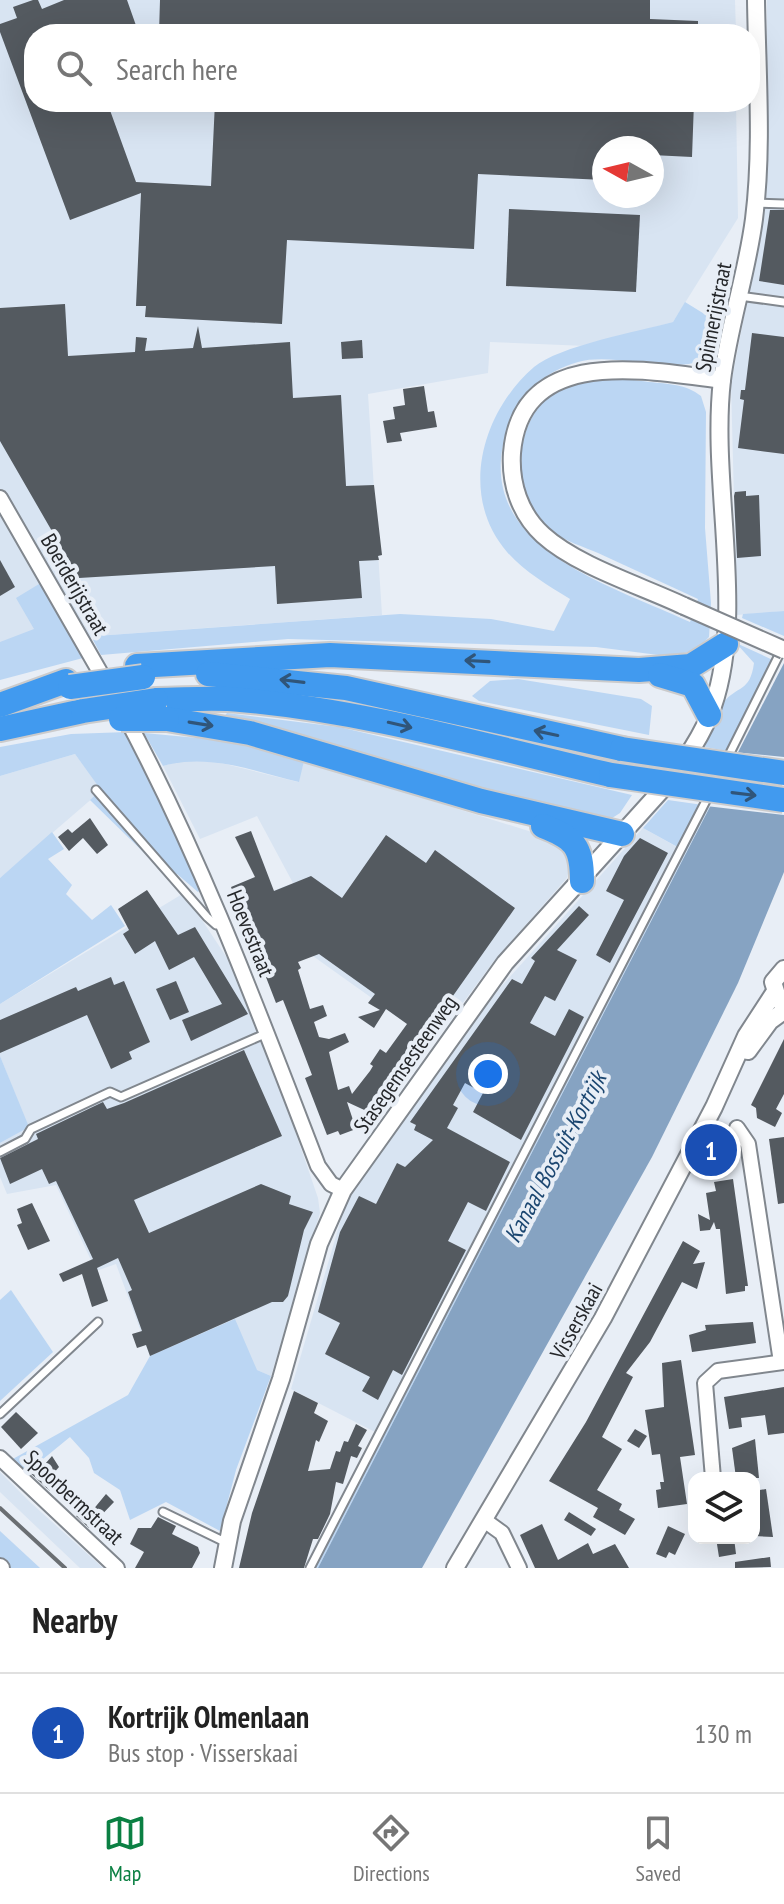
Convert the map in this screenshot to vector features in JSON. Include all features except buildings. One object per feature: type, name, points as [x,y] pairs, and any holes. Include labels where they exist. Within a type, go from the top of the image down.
[{"type":"highway","points":[[140,671],[330,655],[639,670],[691,666],[726,644]]},
{"type":"highway","points":[[639,670],[689,683],[700,695],[709,715]]},
{"type":"highway","points":[[0,705],[68,684],[95,671],[250,675],[346,688],[622,749],[784,773]]},
{"type":"highway","points":[[0,729],[77,714],[162,710],[238,699],[380,720],[611,775],[784,800]]},
{"type":"highway","points":[[162,710],[481,801],[622,834]]},
{"type":"highway","points":[[481,801],[567,836],[582,857],[582,881]]},
{"type":"street","name":"Spinnerijstraat","points":[[756,0],[756,24]]},
{"type":"street","name":"Spinnerijstraat","points":[[726,644],[721,504],[722,380],[756,203],[756,112]]},
{"type":"street","points":[[722,380],[627,369],[577,373],[537,397],[520,423],[513,445],[516,492],[528,518],[543,535],[581,558],[784,648]]},
{"type":"street","name":"Boerderijstraat","points":[[0,498],[112,692]]},
{"type":"street","name":"Stasegemsesteenweg","points":[[223,1568],[227,1543],[281,1379],[319,1244],[343,1190],[505,963],[582,881],[690,752],[709,715],[726,644]]},
{"type":"street","name":"Hoevestraat","points":[[112,692],[182,828],[225,923],[318,1166],[331,1184],[343,1190]]},
{"type":"street","name":"Visserskaai","points":[[455,1568],[603,1318],[752,1026],[781,1003],[775,977],[784,969]]},
{"type":"street","points":[[712,1472],[705,1383],[718,1371],[782,1362],[748,1144],[737,1128]]},
{"type":"street","name":"Spoorbermstraat","points":[[0,1458],[117,1568]]},
{"type":"street","points":[[484,1520],[502,1533],[519,1568]]},
{"type":"lane","points":[[756,203],[784,204]]},
{"type":"lane","points":[[739,296],[784,302]]},
{"type":"lane","points":[[310,1568],[784,648]]},
{"type":"lane","points":[[96,790],[207,917],[216,925],[225,923]]},
{"type":"lane","points":[[0,1152],[25,1139],[31,1129],[110,1092],[121,1097],[267,1033]]},
{"type":"lane","points":[[0,1414],[98,1322]]},
{"type":"lane","points":[[163,1512],[227,1543]]},
{"type":"shaded area","points":[[0,0],[735,0],[736,24],[24,24],[24,112],[736,112],[738,218],[673,322],[586,346],[490,342],[488,373],[368,394],[382,615],[96,636],[0,663]]},
{"type":"shaded area","points":[[767,0],[784,0],[784,611],[737,615],[731,384],[766,202]]},
{"type":"shaded area","points":[[685,302],[719,323],[709,356],[682,365],[593,359],[554,372],[525,396],[512,417],[501,470],[508,504],[527,532],[555,556],[587,576],[690,622],[698,599],[553,532],[538,517],[528,498],[522,477],[521,456],[533,416],[546,399],[574,382],[606,378],[663,383],[683,387],[701,396],[706,412],[705,528],[711,603],[709,637],[695,651],[666,656],[596,647],[288,639],[101,655],[93,640],[96,636],[400,614],[491,619],[554,631],[570,599],[529,572],[507,552],[492,530],[483,505],[480,480],[490,430],[516,386],[546,359],[580,346],[673,322]]},
{"type":"shaded area","points":[[44,581],[83,658],[0,680],[0,642],[34,629],[16,598]]},
{"type":"shaded area","points":[[784,611],[784,636],[742,618],[743,614]]},
{"type":"shaded area","points":[[736,643],[773,660],[727,751],[705,747],[720,708],[728,697],[746,684],[752,673],[754,663]]},
{"type":"shaded area","points":[[518,679],[641,699],[652,706],[649,735],[479,701],[472,696],[490,681]]},
{"type":"shaded area","points":[[227,713],[339,727],[632,795],[620,813],[606,822],[222,719]]},
{"type":"shaded area","points":[[127,732],[167,809],[201,889],[198,892],[177,874],[171,879],[90,800],[101,790],[75,754],[0,776],[0,747],[71,734]]},
{"type":"shaded area","points":[[144,733],[230,741],[304,761],[299,782],[214,762],[163,766]]},
{"type":"shaded area","points":[[75,754],[102,790],[0,878],[0,776]]},
{"type":"shaded area","points":[[187,759],[213,761],[298,782],[304,761],[551,838],[565,845],[570,863],[567,878],[494,961],[437,1038],[401,1012],[397,1016],[275,929],[243,940],[230,908],[293,883],[257,816],[200,839],[163,766]]},
{"type":"shaded area","points":[[668,800],[710,806],[318,1568],[313,1568],[683,850],[643,828]]},
{"type":"shaded area","points":[[643,828],[677,847],[375,1432],[291,1389],[346,1202],[491,998]]},
{"type":"shaded area","points":[[52,832],[64,849],[48,859],[72,885],[66,894],[92,920],[111,905],[125,926],[0,1004],[0,878]]},
{"type":"shaded area","points":[[184,893],[245,985],[318,1198],[320,1213],[271,1376],[257,1370],[150,1356],[116,1264],[96,1271],[56,1185],[7,1194],[0,1177],[0,1143],[28,1127],[0,1056],[0,1004]]},
{"type":"shaded area","points":[[0,1056],[29,1127],[0,1143]]},
{"type":"shaded area","points":[[11,1290],[53,1352],[0,1401],[0,1300]]},
{"type":"shaded area","points":[[235,1319],[257,1370],[271,1376],[236,1470],[220,1531],[166,1502],[130,1520],[120,1490],[94,1473],[89,1458],[70,1437],[26,1473],[11,1460],[128,1395],[150,1356]]},
{"type":"shaded area","points":[[0,1472],[103,1568],[80,1568],[0,1492]]},
{"type":"shaded area","points":[[0,1531],[40,1568],[9,1568],[0,1559]]},
{"type":"water","name":"Kanaal Bossuit-Kortrijk","points":[[784,663],[784,872],[738,983],[652,1157],[422,1568],[318,1568]]},
{"type":"pier","points":[[734,752],[784,757],[784,815],[706,806]]},
{"type":"railway","points":[[0,1508],[65,1568]]},
{"type":"place","name":"Kortrijk Olmenlaan","points":[[711,1150]]}]
